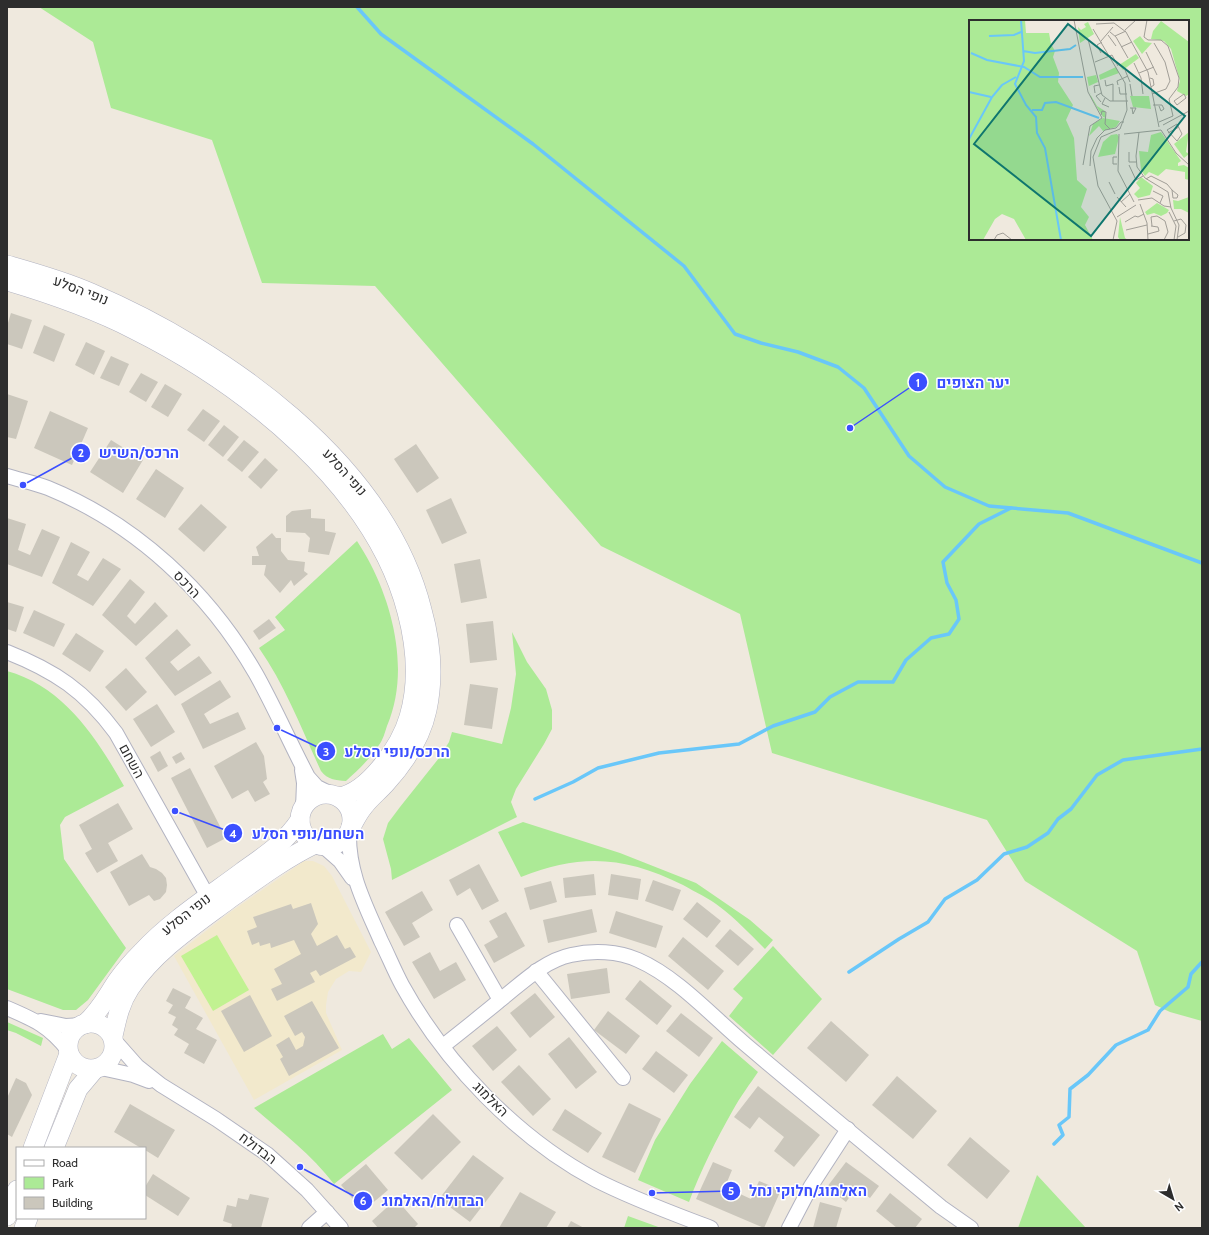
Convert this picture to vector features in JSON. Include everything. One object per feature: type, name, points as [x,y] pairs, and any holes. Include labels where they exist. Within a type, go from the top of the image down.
[{"type":"street","name":"נופי הסלע","points":[[7,265],[66,283],[121,306],[187,341],[227,367],[264,394],[301,426],[352,477],[384,521],[405,560],[418,593],[428,633],[431,685],[424,722],[414,745],[396,772],[364,805],[350,829]]},
{"type":"street","name":"נופי הסלע","points":[[7,281],[66,300],[115,320],[179,354],[218,379],[291,437],[340,487],[368,525],[391,566],[403,597],[413,635],[415,684],[409,718],[403,733],[384,763],[362,786],[347,796],[336,796]]},
{"type":"street","name":"הרכס","points":[[7,476],[46,487],[72,499],[125,530],[154,552],[179,574],[199,595],[232,636],[256,674],[308,777],[318,786],[336,796]]},
{"type":"street","name":"השחם","points":[[7,652],[36,663],[68,683],[94,705],[120,739],[211,903]]},
{"type":"street","name":"הרכס","points":[[300,763],[304,783],[302,814]]},
{"type":"street","points":[[326,794],[336,796],[345,802],[351,814],[350,829],[345,838],[338,843],[331,846],[319,845],[309,840],[304,834],[301,827],[302,814],[312,798],[326,794]]},
{"type":"street","name":"נופי הסלע","points":[[113,1038],[120,1006],[130,988],[138,978],[211,903],[292,832],[302,814]]},
{"type":"street","name":"האלמוג","points":[[350,829],[349,849],[356,883],[388,957],[402,985],[443,1046],[483,1092],[523,1130],[545,1148],[595,1179],[641,1201],[711,1228]]},
{"type":"street","name":"נופי הסלע","points":[[84,1024],[94,1017],[118,980],[141,953],[169,926],[274,867],[319,845]]},
{"type":"street","name":"האלמוג","points":[[319,845],[340,861],[356,883]]},
{"type":"street","points":[[457,924],[500,1000]]},
{"type":"street","points":[[443,1046],[536,971],[555,960],[587,952],[621,954],[638,960],[666,975],[742,1042],[941,1207],[971,1228]]},
{"type":"street","points":[[536,971],[624,1078]]},
{"type":"street","points":[[7,1008],[37,1021],[66,1026],[93,1023],[101,1025],[108,1029],[113,1038],[114,1053],[111,1059],[98,1069],[78,1089],[54,1147]]},
{"type":"street","points":[[37,1021],[58,1037],[73,1061],[79,1066],[86,1069],[98,1069]]},
{"type":"street","points":[[33,1147],[68,1052],[69,1038],[77,1028],[84,1024]]},
{"type":"street","name":"הבדולח","points":[[113,1038],[137,1066],[161,1085],[216,1119],[267,1154],[307,1190],[341,1228]]},
{"type":"street","name":"הבדולח","points":[[98,1069],[133,1075],[161,1085]]},
{"type":"street","points":[[789,1228],[811,1186],[848,1129]]},
{"type":"street","points":[[7,1216],[16,1193]]},
{"type":"street","points":[[309,1228],[327,1212]]},
{"type":"shaded area","points":[[304,861],[313,861],[324,866],[332,876],[371,952],[361,972],[349,971],[336,979],[328,992],[326,1013],[342,1050],[254,1100],[174,956],[229,913]]},
{"type":"green space","points":[[39,7],[1202,7],[1202,1021],[1170,1012],[1155,1005],[1137,951],[1025,881],[987,820],[772,753],[740,614],[601,546],[375,286],[262,283],[212,140],[111,108],[93,42]]},
{"type":"green space","points":[[357,541],[369,562],[387,603],[396,644],[398,665],[394,706],[382,741],[368,760],[346,781],[329,778],[321,771],[285,692],[259,648],[285,630],[275,617]]},
{"type":"green space","points":[[512,632],[527,662],[546,689],[552,710],[552,729],[516,789],[511,802],[517,817],[392,880],[391,869],[383,839],[388,823],[439,758],[449,742],[452,732],[502,744],[511,708],[516,674]]},
{"type":"green space","points":[[7,671],[27,679],[62,701],[90,732],[124,786],[65,817],[60,825],[64,859],[126,948],[88,1000],[76,1010],[63,1010],[7,989]]},
{"type":"green space","points":[[523,822],[620,853],[696,883],[750,920],[773,940],[765,949],[732,917],[711,901],[662,875],[622,863],[583,861],[543,869],[521,877],[498,832]]},
{"type":"green space","points":[[217,935],[249,990],[213,1011],[181,956]]},
{"type":"green space","points":[[773,946],[822,999],[773,1055],[729,1016],[743,998],[733,989]]},
{"type":"green space","points":[[7,1022],[43,1038],[41,1046],[7,1030]]},
{"type":"green space","points":[[383,1034],[392,1049],[409,1038],[452,1090],[334,1184],[316,1163],[254,1108]]},
{"type":"green space","points":[[722,1041],[758,1072],[739,1100],[721,1133],[689,1202],[638,1180],[655,1140],[690,1084]]},
{"type":"green space","points":[[1037,1175],[1086,1228],[1018,1228]]},
{"type":"green space","points":[[628,1216],[661,1228],[624,1228]]},
{"type":"building","points":[[11,313],[32,320],[22,349],[7,344],[7,326]]},
{"type":"building","points":[[44,325],[65,334],[54,362],[33,353]]},
{"type":"building","points":[[86,342],[105,351],[94,375],[75,365]]},
{"type":"building","points":[[111,356],[129,364],[119,386],[100,378]]},
{"type":"building","points":[[141,373],[158,382],[146,402],[129,392]]},
{"type":"building","points":[[165,384],[182,394],[168,417],[151,407]]},
{"type":"building","points":[[7,394],[28,401],[16,439],[7,437]]},
{"type":"building","points":[[203,409],[220,421],[204,442],[187,430]]},
{"type":"building","points":[[50,411],[88,428],[72,465],[34,448]]},
{"type":"building","points":[[224,425],[239,437],[223,457],[208,445]]},
{"type":"building","points":[[111,440],[143,460],[123,493],[90,472]]},
{"type":"building","points":[[244,440],[259,452],[242,472],[227,460]]},
{"type":"building","points":[[416,444],[439,478],[417,493],[394,459]]},
{"type":"building","points":[[265,458],[278,470],[261,489],[248,477]]},
{"type":"building","points":[[156,469],[184,488],[165,518],[136,499]]},
{"type":"building","points":[[451,498],[467,533],[442,544],[426,510]]},
{"type":"building","points":[[201,504],[227,527],[204,552],[178,529]]},
{"type":"building","points":[[311,509],[311,518],[325,519],[325,531],[336,533],[329,555],[308,552],[310,538],[305,533],[286,532],[286,516],[292,511]]},
{"type":"building","points":[[7,518],[26,524],[18,550],[30,555],[42,529],[60,537],[42,577],[7,564]]},
{"type":"building","points":[[272,533],[276,538],[281,538],[281,551],[288,560],[305,562],[304,571],[308,574],[294,586],[291,580],[280,593],[264,575],[266,565],[252,565],[252,556],[259,556],[256,547]]},
{"type":"building","points":[[71,542],[90,552],[77,575],[88,581],[103,558],[121,569],[93,606],[52,583]]},
{"type":"building","points":[[480,559],[487,598],[461,603],[454,564]]},
{"type":"building","points":[[130,579],[145,592],[127,616],[135,624],[155,602],[168,616],[136,646],[102,615]]},
{"type":"building","points":[[7,602],[24,607],[16,632],[7,629]]},
{"type":"building","points":[[34,610],[65,624],[54,647],[23,633]]},
{"type":"building","points":[[269,619],[276,628],[259,640],[253,631]]},
{"type":"building","points":[[493,621],[497,660],[470,663],[466,624]]},
{"type":"building","points":[[177,629],[191,645],[170,662],[178,671],[199,656],[212,673],[175,696],[145,658]]},
{"type":"building","points":[[76,633],[104,651],[90,672],[62,654]]},
{"type":"building","points":[[126,668],[147,692],[126,711],[105,687]]},
{"type":"building","points":[[220,680],[231,697],[204,714],[210,724],[238,712],[246,729],[203,749],[181,704]]},
{"type":"building","points":[[470,684],[498,688],[492,729],[464,725]]},
{"type":"building","points":[[157,704],[175,732],[151,747],[133,719]]},
{"type":"building","points":[[256,742],[264,756],[267,779],[263,782],[270,794],[255,802],[248,790],[232,799],[214,766]]},
{"type":"building","points":[[160,751],[168,766],[158,772],[150,757]]},
{"type":"building","points":[[181,752],[185,759],[176,764],[172,757]]},
{"type":"building","points":[[190,768],[226,838],[207,848],[171,778]]},
{"type":"building","points":[[118,803],[133,829],[108,843],[118,861],[97,873],[85,853],[92,849],[79,825]]},
{"type":"building","points":[[142,854],[150,867],[162,873],[166,878],[166,892],[160,899],[154,901],[149,895],[129,906],[110,872]]},
{"type":"building","points":[[479,864],[499,901],[482,910],[470,888],[457,896],[449,880]]},
{"type":"building","points":[[594,874],[596,895],[565,898],[563,878]]},
{"type":"building","points":[[611,874],[641,879],[638,900],[608,895]]},
{"type":"building","points":[[653,880],[681,890],[673,911],[645,901]]},
{"type":"building","points":[[551,881],[557,902],[530,910],[524,888]]},
{"type":"building","points":[[422,891],[433,910],[412,923],[420,937],[404,946],[385,912]]},
{"type":"building","points":[[697,902],[721,921],[707,938],[683,919]]},
{"type":"building","points":[[311,903],[318,924],[311,934],[317,946],[337,935],[345,949],[350,947],[356,957],[320,976],[316,970],[310,973],[315,982],[277,1001],[271,989],[282,984],[274,969],[301,954],[294,940],[271,948],[270,943],[260,946],[259,942],[252,945],[247,931],[257,927],[253,917],[291,904],[293,909]]},
{"type":"building","points":[[592,909],[597,932],[548,943],[543,920]]},
{"type":"building","points":[[616,911],[663,926],[656,948],[609,933]]},
{"type":"building","points":[[506,912],[525,946],[494,963],[484,945],[498,937],[489,921]]},
{"type":"building","points":[[730,929],[754,949],[738,966],[715,946]]},
{"type":"building","points":[[683,937],[724,971],[708,990],[668,956]]},
{"type":"building","points":[[430,952],[440,971],[456,962],[466,980],[434,999],[412,962]]},
{"type":"building","points":[[607,968],[610,993],[571,999],[567,974]]},
{"type":"building","points":[[640,980],[672,1006],[657,1025],[625,999]]},
{"type":"building","points":[[173,988],[191,997],[185,1008],[203,1018],[196,1029],[217,1040],[204,1064],[184,1053],[189,1044],[174,1035],[178,1029],[172,1025],[176,1017],[168,1013],[173,1005],[166,1001]]},
{"type":"building","points":[[535,993],[555,1017],[530,1038],[510,1013]]},
{"type":"building","points":[[250,995],[272,1036],[244,1052],[221,1011]]},
{"type":"building","points":[[312,1001],[339,1048],[289,1076],[280,1059],[283,1057],[276,1045],[289,1037],[296,1050],[303,1046],[305,1037],[302,1032],[295,1036],[284,1016]]},
{"type":"building","points":[[608,1011],[640,1036],[626,1054],[594,1030]]},
{"type":"building","points":[[681,1013],[713,1038],[699,1057],[666,1031]]},
{"type":"building","points":[[831,1021],[869,1055],[846,1082],[807,1048]]},
{"type":"building","points":[[497,1026],[517,1050],[493,1071],[472,1046]]},
{"type":"building","points":[[569,1037],[597,1072],[576,1089],[548,1054]]},
{"type":"building","points":[[656,1051],[688,1075],[674,1093],[642,1069]]},
{"type":"building","points":[[519,1065],[551,1099],[533,1116],[501,1082]]},
{"type":"building","points":[[897,1076],[937,1111],[913,1139],[872,1105]]},
{"type":"building","points":[[16,1078],[26,1083],[32,1095],[12,1137],[7,1134],[7,1098]]},
{"type":"building","points":[[758,1086],[820,1135],[794,1167],[774,1151],[784,1137],[759,1117],[750,1129],[734,1117]]},
{"type":"building","points":[[629,1103],[661,1119],[635,1173],[602,1157]]},
{"type":"building","points":[[130,1104],[175,1130],[158,1158],[146,1151],[146,1147],[139,1147],[114,1132]]},
{"type":"building","points":[[565,1109],[602,1133],[588,1153],[552,1130]]},
{"type":"building","points":[[433,1114],[461,1142],[422,1180],[394,1153]]},
{"type":"building","points":[[970,1137],[1010,1171],[987,1199],[947,1165]]},
{"type":"building","points":[[473,1155],[504,1178],[470,1222],[439,1199]]},
{"type":"building","points":[[713,1162],[732,1170],[725,1187],[751,1199],[759,1181],[781,1190],[764,1228],[696,1199]]},
{"type":"building","points":[[846,1162],[879,1186],[870,1198],[856,1188],[846,1202],[827,1187]]},
{"type":"building","points":[[366,1164],[388,1190],[363,1211],[341,1185]]},
{"type":"building","points":[[153,1174],[190,1198],[178,1216],[146,1196],[146,1185]]},
{"type":"building","points":[[520,1192],[556,1212],[546,1228],[499,1228]]},
{"type":"building","points":[[890,1193],[922,1219],[915,1228],[897,1228],[876,1211]]},
{"type":"building","points":[[250,1194],[269,1198],[261,1228],[231,1228],[232,1224],[223,1221],[227,1205],[236,1207],[238,1198],[248,1200]]},
{"type":"building","points":[[396,1199],[418,1224],[414,1228],[378,1228],[372,1221]]},
{"type":"building","points":[[820,1202],[842,1208],[836,1228],[813,1228]]},
{"type":"building","points":[[571,1221],[584,1228],[567,1228]]},
{"type":"waterway","points":[[357,7],[381,34],[533,144],[684,266],[735,334],[761,343],[798,352],[838,367],[864,388],[909,456],[945,487],[989,506],[1068,513],[1202,563]]},
{"type":"waterway","points":[[535,799],[573,782],[598,768],[659,753],[739,744],[773,726],[815,712],[830,697],[858,682],[893,682],[906,660],[931,638],[949,634],[959,619],[956,600],[947,583],[943,562],[979,524],[1011,508]]},
{"type":"waterway","points":[[849,972],[928,922],[945,899],[977,880],[1004,854],[1027,847],[1048,833],[1058,819],[1071,809],[1097,775],[1123,760],[1202,749]]},
{"type":"waterway","points":[[1054,1144],[1063,1135],[1059,1125],[1069,1117],[1070,1089],[1088,1075],[1116,1045],[1148,1030],[1160,1011],[1188,987],[1191,974],[1202,962]]},
{"type":"place","name":"יער הצופים","points":[[850,428]]},
{"type":"place","name":"הרכס/השיש","points":[[23,485]]},
{"type":"place","name":"הרכס/נופי הסלע","points":[[277,728]]},
{"type":"place","name":"השחם/נופי הסלע","points":[[175,811]]},
{"type":"place","name":"הבדולח/האלמוג","points":[[300,1167]]},
{"type":"place","name":"האלמוג/חלוקי נחל","points":[[652,1193]]}]
